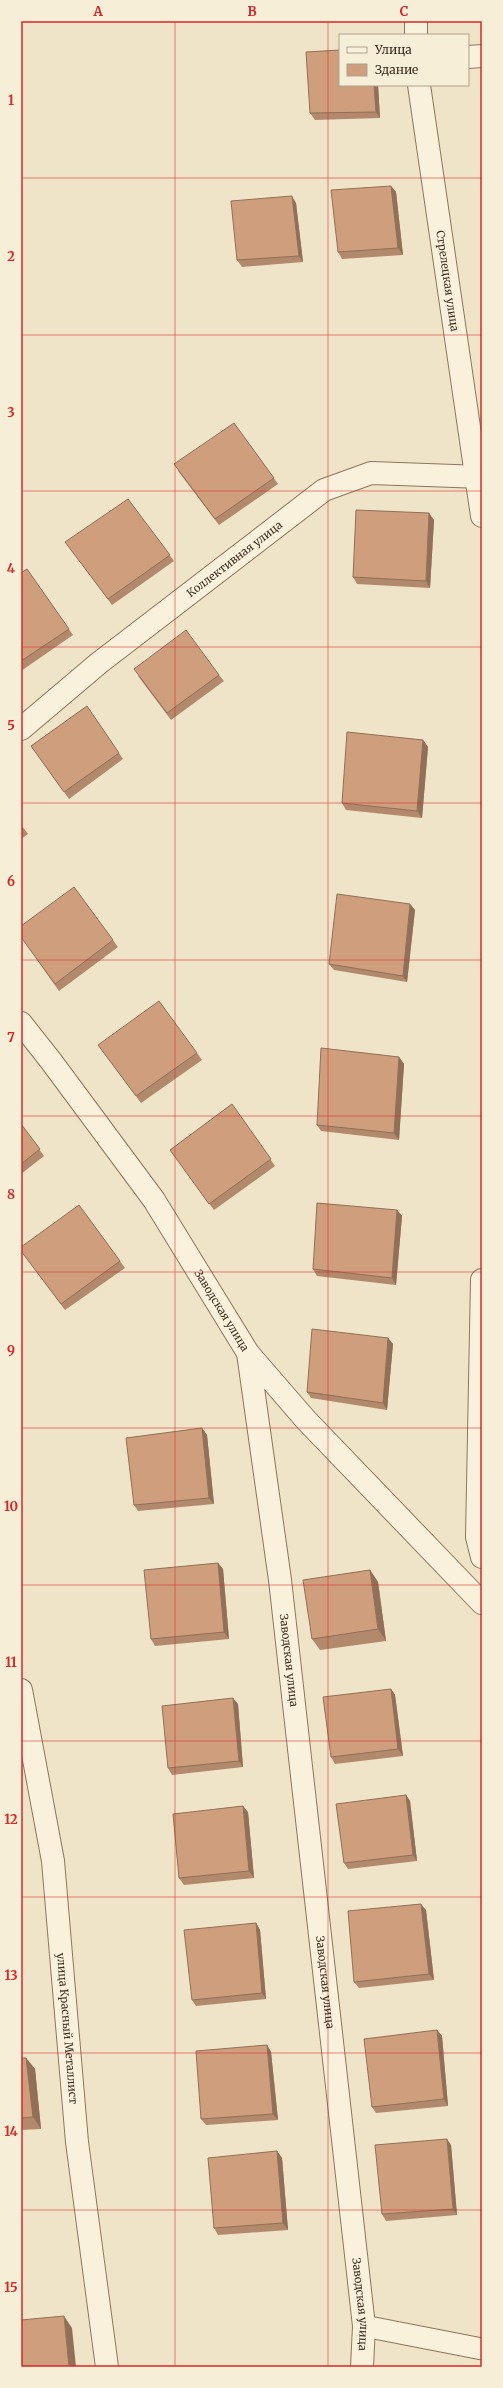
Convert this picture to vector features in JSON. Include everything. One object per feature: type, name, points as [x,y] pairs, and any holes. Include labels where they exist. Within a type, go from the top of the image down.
[{"type":"street","points":[[416,21],[416,34]]},
{"type":"street","points":[[469,57],[482,56]]},
{"type":"street","name":"Стрелецкая улица","points":[[419,86],[479,477],[482,516]]},
{"type":"street","name":"Коллективная улица","points":[[21,729],[99,663],[324,490],[371,473],[479,477]]},
{"type":"street","name":"Заводская улица","points":[[21,1023],[154,1200],[248,1353],[280,1580],[364,2326],[362,2367]]},
{"type":"street","points":[[482,1280],[477,1537],[482,1557]]},
{"type":"street","points":[[248,1353],[306,1420],[482,1603]]},
{"type":"street","name":"улица Красный Металлист","points":[[21,1690],[53,1861],[77,2142],[107,2367]]},
{"type":"lane","points":[[364,2326],[482,2349]]},
{"type":"building","points":[[339,50],[339,86],[374,86],[376,112],[310,113],[306,52]]},
{"type":"building","points":[[391,186],[398,248],[338,252],[331,190]]},
{"type":"building","points":[[292,196],[299,256],[237,260],[231,201]]},
{"type":"building","points":[[234,423],[274,478],[215,519],[174,464]]},
{"type":"building","points":[[128,499],[170,555],[108,599],[65,542]]},
{"type":"building","points":[[356,510],[429,513],[426,581],[353,577]]},
{"type":"building","points":[[27,569],[69,629],[21,661],[21,573]]},
{"type":"building","points":[[186,630],[219,675],[167,713],[134,669]]},
{"type":"building","points":[[87,706],[119,753],[64,792],[31,746]]},
{"type":"building","points":[[347,732],[423,740],[417,811],[342,803]]},
{"type":"building","points":[[74,887],[113,940],[55,984],[21,937],[21,926]]},
{"type":"building","points":[[337,894],[410,904],[403,976],[329,964]]},
{"type":"building","points":[[159,1001],[197,1053],[136,1096],[98,1045]]},
{"type":"building","points":[[321,1048],[399,1057],[394,1133],[317,1125]]},
{"type":"building","points":[[232,1104],[271,1159],[209,1204],[170,1150]]},
{"type":"building","points":[[21,1124],[40,1149],[21,1164]]},
{"type":"building","points":[[317,1203],[397,1210],[392,1278],[313,1269]]},
{"type":"building","points":[[79,1205],[120,1261],[61,1304],[21,1251],[21,1247]]},
{"type":"building","points":[[312,1329],[388,1338],[383,1403],[307,1392]]},
{"type":"building","points":[[202,1428],[209,1498],[134,1505],[126,1438]]},
{"type":"building","points":[[218,1563],[224,1632],[151,1639],[144,1570]]},
{"type":"building","points":[[370,1570],[378,1629],[312,1639],[303,1580]]},
{"type":"building","points":[[391,1689],[398,1749],[331,1757],[323,1697]]},
{"type":"building","points":[[233,1698],[239,1761],[168,1768],[162,1706]]},
{"type":"building","points":[[406,1795],[413,1855],[344,1863],[336,1804]]},
{"type":"building","points":[[243,1806],[249,1871],[179,1878],[173,1814]]},
{"type":"building","points":[[421,1904],[429,1974],[354,1982],[348,1911]]},
{"type":"building","points":[[256,1923],[262,1993],[192,2000],[184,1930]]},
{"type":"building","points":[[437,2030],[444,2099],[372,2107],[364,2039]]},
{"type":"building","points":[[267,2045],[273,2114],[201,2119],[196,2051]]},
{"type":"building","points":[[21,2058],[26,2058],[33,2117],[21,2118]]},
{"type":"building","points":[[447,2139],[453,2209],[382,2214],[375,2145]]},
{"type":"building","points":[[277,2151],[283,2223],[214,2228],[208,2158]]},
{"type":"building","points":[[64,2316],[69,2367],[21,2367],[21,2320]]}]
